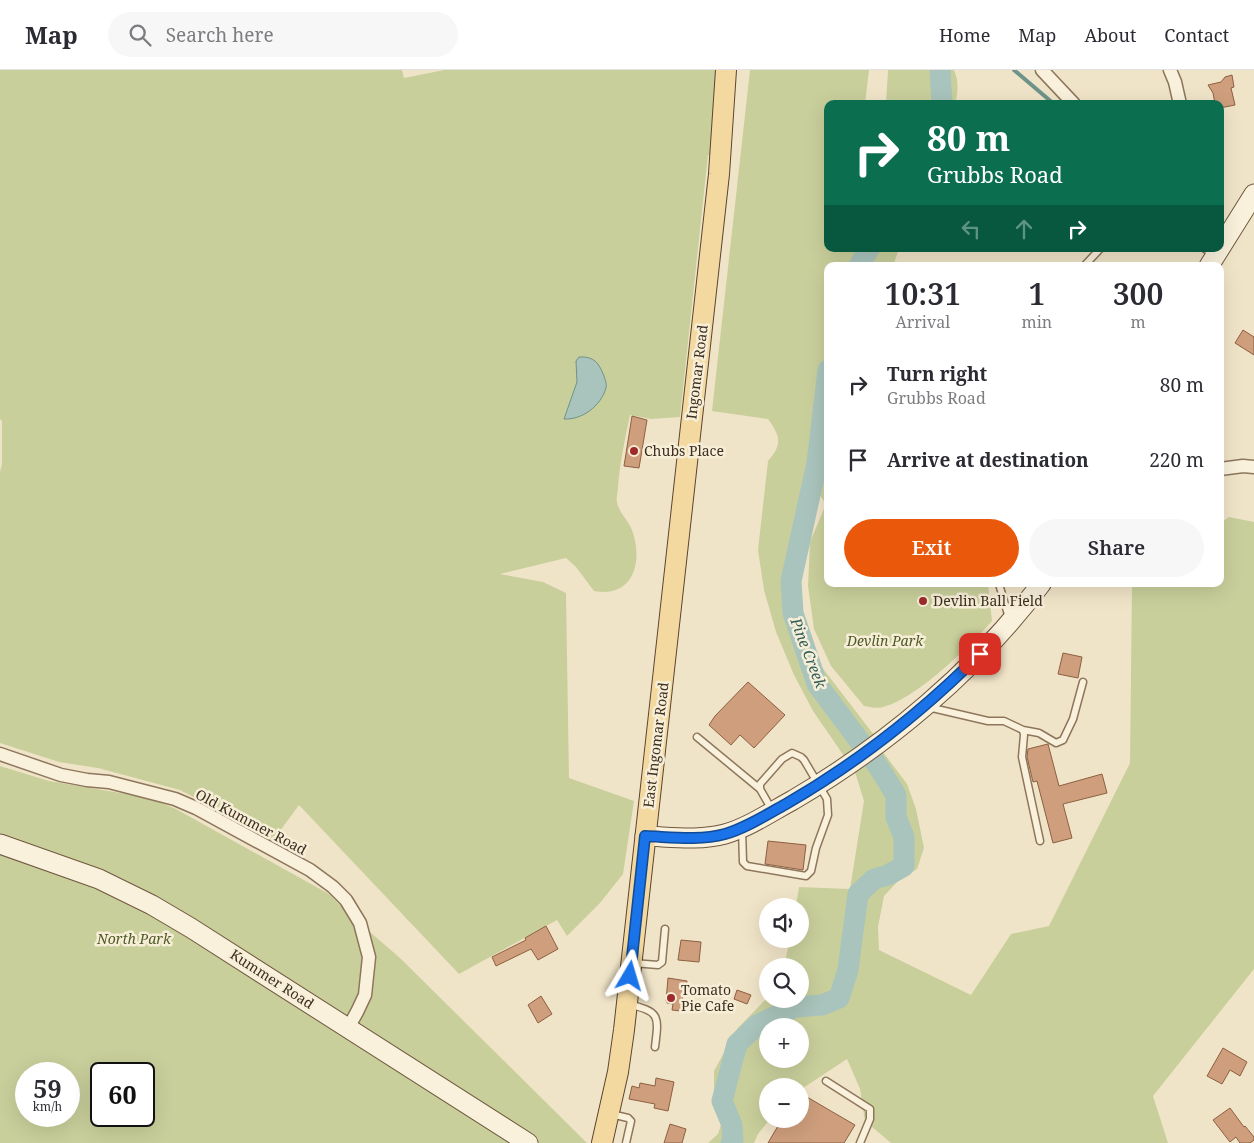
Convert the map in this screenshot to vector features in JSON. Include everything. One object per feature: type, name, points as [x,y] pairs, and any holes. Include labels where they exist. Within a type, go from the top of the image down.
[{"type":"main road","name":"Ingomar Road","points":[[664,674],[719,174],[726,70]]},
{"type":"main road","name":"East Ingomar Road","points":[[602,1143],[618,1072],[664,674]]},
{"type":"street","points":[[1042,70],[1070,100]]},
{"type":"street","points":[[1170,70],[1179,100]]},
{"type":"street","points":[[1224,233],[1254,194]]},
{"type":"street","points":[[1224,468],[1243,466],[1254,468]]},
{"type":"street","points":[[645,836],[708,837],[726,834],[773,812],[818,785],[876,744],[924,706],[1010,622],[1038,587]]},
{"type":"street","name":"Old Kummer Road","points":[[0,754],[61,775],[109,782],[176,800],[196,808],[310,870],[327,883],[346,900],[360,923],[369,957],[365,995],[348,1028]]},
{"type":"street","name":"Kummer Road","points":[[0,844],[99,879],[152,904],[528,1143]]},
{"type":"lane","points":[[1088,262],[1097,252]]},
{"type":"lane","points":[[1000,587],[1010,622]]},
{"type":"lane","points":[[924,706],[988,721],[1004,721],[1023,730],[1040,733],[1056,743],[1063,740],[1073,719],[1083,682]]},
{"type":"lane","points":[[1023,730],[1022,757],[1040,841]]},
{"type":"lane","points":[[696,737],[760,789],[773,812]]},
{"type":"lane","points":[[742,828],[744,862],[747,866],[806,876],[811,871],[816,848],[828,814],[827,799],[801,757],[792,752],[782,759],[761,782],[760,789]]},
{"type":"lane","points":[[632,963],[658,965],[662,962],[665,928]]},
{"type":"lane","points":[[627,1003],[647,1009],[655,1014],[658,1024],[655,1047]]},
{"type":"lane","points":[[826,1082],[870,1109],[870,1119],[860,1143]]},
{"type":"lane","points":[[609,1114],[628,1118],[632,1121],[626,1143]]},
{"type":"green space","points":[[0,70],[402,70],[404,78],[444,70],[726,70],[720,160],[708,155],[680,417],[651,419],[630,415],[620,469],[617,500],[620,510],[632,529],[636,545],[635,567],[632,576],[626,584],[618,589],[607,592],[594,591],[576,567],[566,558],[500,574],[543,582],[566,593],[569,778],[634,801],[623,874],[600,903],[567,936],[557,920],[459,974],[299,805],[274,839],[180,790],[98,768],[59,762],[0,743],[0,472],[2,464],[2,421],[0,419]]},
{"type":"green space","name":"Devlin Park","points":[[750,70],[869,70],[865,100],[824,100],[824,252],[898,252],[894,262],[824,262],[824,501],[819,494],[795,557],[793,609],[811,653],[874,735],[844,756],[813,711],[794,675],[776,632],[764,590],[758,550],[768,461],[778,445],[777,435],[768,419],[712,411]]},
{"type":"green space","points":[[888,70],[954,70],[958,87],[956,100],[886,100]]},
{"type":"green space","name":"Devlin Park","points":[[824,509],[824,587],[988,587],[992,621],[941,671],[911,694],[883,707],[864,706],[831,666],[814,629],[808,586],[810,542]]},
{"type":"green space","points":[[1229,517],[1254,522],[1254,969],[1153,1096],[1168,1143],[891,1143],[865,1121],[860,1089],[847,1059],[809,1084],[809,1078],[759,1078],[759,1128],[763,1128],[754,1143],[708,1143],[718,1134],[721,1125],[714,1099],[714,1071],[737,1029],[759,1006],[759,1008],[809,1008],[809,958],[786,958],[788,948],[809,948],[809,898],[797,898],[799,887],[850,889],[864,801],[855,772],[883,752],[907,784],[916,809],[924,848],[917,869],[899,880],[884,896],[878,927],[879,950],[971,995],[1011,934],[1049,926],[1130,763],[1132,587],[1224,587],[1224,520]]},
{"type":"green space","name":"North Park","points":[[0,766],[49,781],[150,798],[176,809],[329,894],[400,958],[587,1143],[0,1143]]},
{"type":"water","points":[[579,357],[592,359],[598,364],[604,376],[606,388],[600,401],[590,411],[571,419],[564,419],[577,382],[576,361]]},
{"type":"building","points":[[1232,75],[1234,87],[1231,88],[1235,105],[1224,107],[1224,100],[1214,100],[1213,93],[1208,85],[1221,82],[1225,77]]},
{"type":"building","points":[[1243,330],[1254,337],[1254,355],[1235,343]]},
{"type":"building","name":"Chubs Place","points":[[632,416],[647,420],[639,468],[624,466]]},
{"type":"building","points":[[1063,653],[1082,657],[1078,678],[1058,674]]},
{"type":"building","points":[[748,682],[785,715],[754,748],[740,735],[731,745],[709,725],[715,716]]},
{"type":"building","points":[[1048,744],[1059,786],[1102,774],[1107,793],[1063,804],[1072,838],[1053,843],[1037,781],[1033,782],[1027,757],[1028,749]]},
{"type":"building","points":[[768,841],[806,845],[803,870],[765,864]]},
{"type":"building","points":[[546,926],[558,949],[538,960],[531,949],[496,966],[492,957],[526,940],[525,938]]},
{"type":"building","points":[[681,940],[701,942],[699,962],[678,960]]},
{"type":"building","name":"Tomato Pie Cafe","points":[[668,978],[687,981],[686,996],[683,995],[681,1011],[672,1010],[673,1004],[666,1001]]},
{"type":"building","points":[[737,990],[751,995],[747,1004],[734,999]]},
{"type":"building","points":[[541,996],[552,1014],[538,1023],[528,1005]]},
{"type":"building","points":[[1223,1048],[1247,1062],[1240,1076],[1230,1070],[1222,1084],[1207,1076]]},
{"type":"building","points":[[656,1078],[674,1082],[668,1111],[654,1108],[655,1104],[629,1099],[632,1086],[639,1088],[640,1083],[655,1086]]},
{"type":"building","points":[[809,1098],[855,1125],[844,1143],[768,1143],[777,1128],[809,1128]]},
{"type":"building","points":[[1230,1108],[1254,1137],[1254,1140],[1250,1143],[1240,1143],[1236,1137],[1230,1142],[1213,1120]]},
{"type":"building","points":[[670,1124],[686,1129],[682,1143],[664,1143]]},
{"type":"waterway","name":"Pine Creek","points":[[940,70],[942,100]]},
{"type":"waterway","points":[[1014,70],[1049,100]]},
{"type":"waterway","name":"Pine Creek","points":[[861,262],[867,252]]},
{"type":"waterway","name":"Pine Creek","points":[[731,1143],[733,1142],[732,1125],[722,1101],[737,1044],[757,1025],[795,1007],[822,1005],[839,998],[848,970],[858,894],[874,879],[888,875],[904,866],[904,837],[896,817],[896,795],[878,766],[817,684],[793,613],[791,581],[817,463],[824,404]]},
{"type":"place","name":"Chubs Place","points":[[634,451]]},
{"type":"place","name":"Devlin Ball Field","points":[[923,601]]},
{"type":"place","name":"Tomato Pie Cafe","points":[[671,998]]},
{"type":"route","points":[[630,976],[645,836],[684,838],[718,836],[738,830],[770,813],[818,785],[876,744],[927,704],[980,654]]}]
